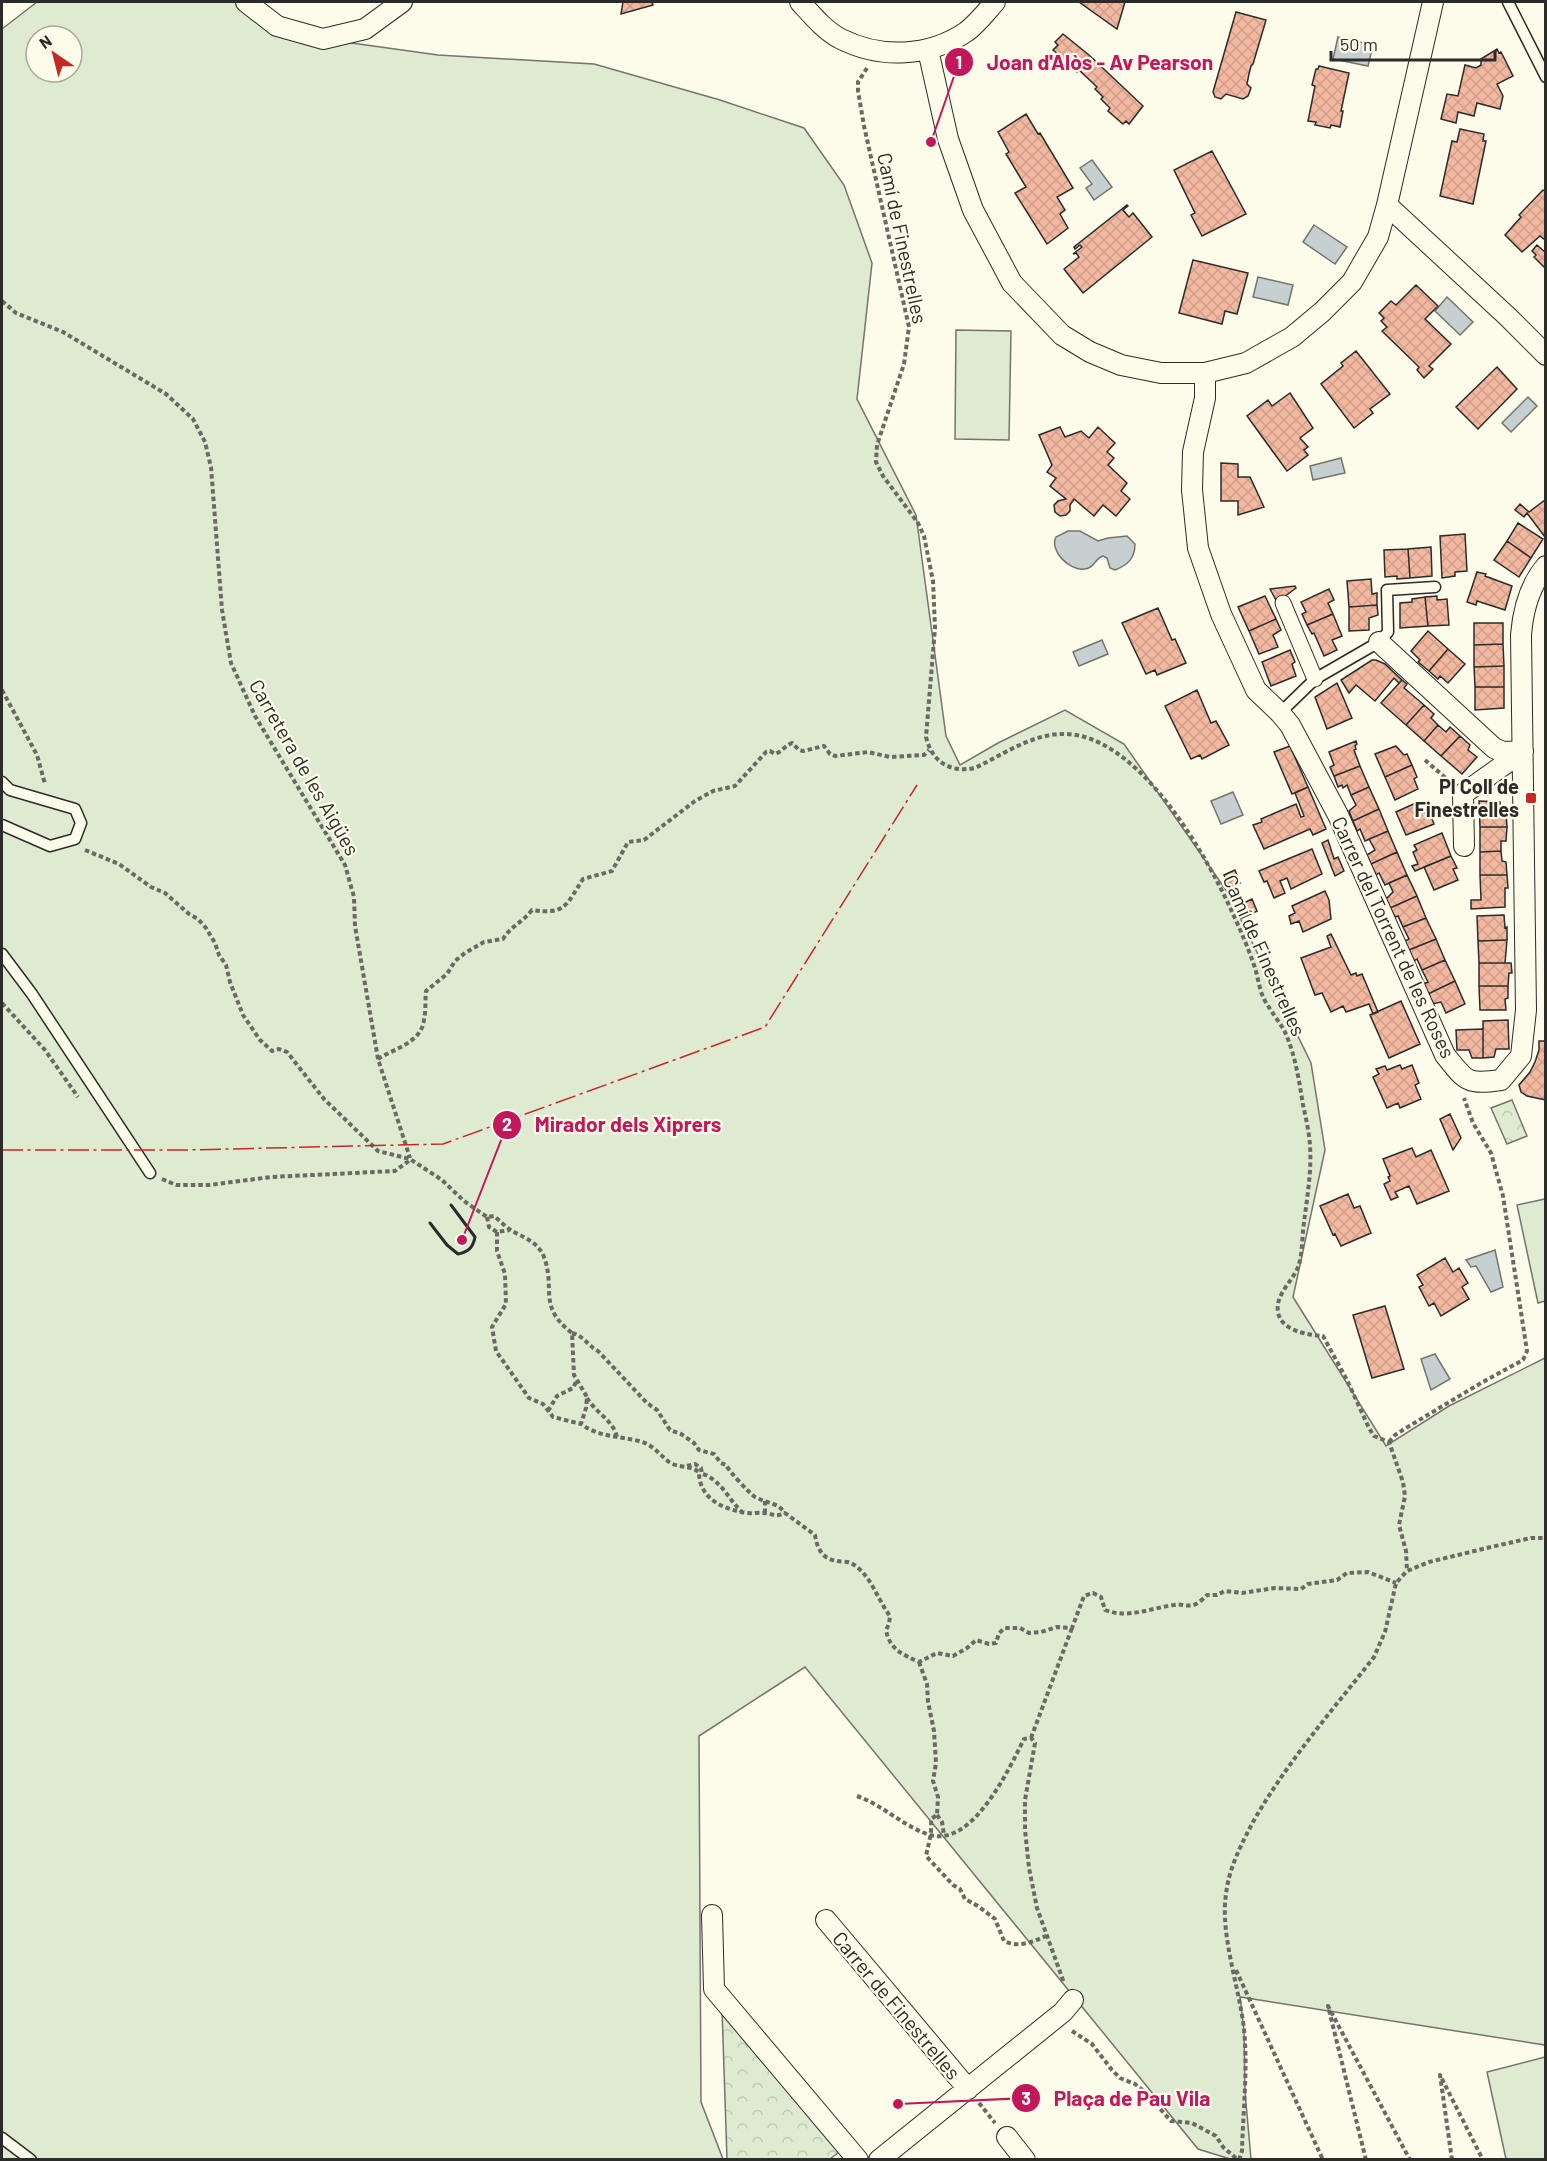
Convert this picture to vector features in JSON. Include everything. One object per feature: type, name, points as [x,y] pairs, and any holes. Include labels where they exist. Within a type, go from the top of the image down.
[{"type":"street","points":[[246,2],[277,27],[323,39],[366,29],[402,2]]},
{"type":"street","points":[[800,2],[815,19],[841,39],[878,52],[912,53],[928,50],[967,31],[995,2]]},
{"type":"street","points":[[928,50],[948,139],[973,210],[1012,283],[1062,335],[1106,360],[1161,373],[1205,373],[1246,363],[1292,336],[1336,300],[1365,262],[1378,237],[1387,206],[1433,2]]},
{"type":"street","points":[[1387,206],[1545,354]]},
{"type":"street","name":"Carrer del Torrent de les Roses","points":[[1205,373],[1205,398],[1193,452],[1192,490],[1198,548],[1221,614],[1256,690],[1280,713],[1302,745],[1338,815],[1445,1055],[1465,1079],[1480,1083],[1501,1080],[1521,1056],[1526,1010],[1522,620],[1530,591],[1545,566]]},
{"type":"street","points":[[1283,603],[1315,679]]},
{"type":"street","points":[[1379,642],[1494,748],[1503,752],[1523,751]]},
{"type":"street","points":[[1464,846],[1463,794],[1523,751]]},
{"type":"street","points":[[712,1916],[714,1989],[858,2160]]},
{"type":"street","name":"Carrer de Finestrelles","points":[[826,1920],[971,2094]]},
{"type":"street","points":[[879,2160],[971,2094],[1068,2006]]},
{"type":"street","points":[[1007,2137],[1025,2160]]},
{"type":"lane","points":[[1508,2],[1545,77]]},
{"type":"lane","points":[[1280,713],[1315,679],[1379,642],[1388,632],[1388,590],[1435,586]]},
{"type":"lane","points":[[2,782],[10,790],[75,809],[81,823],[75,838],[50,846],[2,825]]},
{"type":"lane","points":[[2,954],[32,994],[150,1173]]},
{"type":"lane","points":[[2,2138],[31,2160]]},
{"type":"path","name":"Camí de Finestrelles","points":[[878,52],[858,82],[858,91],[909,327],[904,364],[877,445],[876,462],[883,476],[918,523],[924,536],[933,581],[935,628],[926,737],[929,750],[942,764],[967,769],[975,768],[1029,740],[1040,737],[1064,734],[1090,739],[1103,744],[1135,768],[1164,798],[1186,827],[1204,856],[1233,914],[1254,966],[1264,999],[1284,1031],[1294,1061],[1303,1105],[1310,1145],[1309,1183],[1299,1266],[1278,1304],[1279,1316],[1283,1322],[1299,1332],[1323,1336],[1369,1428],[1374,1436],[1389,1442]]},
{"type":"path","name":"Carretera de les Aigües","points":[[2,301],[16,313],[63,332],[166,394],[193,419],[205,442],[212,467],[222,610],[231,663],[255,716],[345,865],[354,897],[355,926],[378,1059],[410,1159]]},
{"type":"path","points":[[2,690],[37,755],[44,774],[46,791],[44,801]]},
{"type":"path","points":[[378,1059],[414,1040],[419,1034],[424,1022],[426,991],[447,974],[460,957],[484,942],[503,939],[510,927],[519,923],[532,910],[550,913],[560,910],[567,904],[583,879],[612,871],[628,842],[644,840],[695,801],[713,791],[735,786],[766,752],[778,753],[792,743],[803,751],[824,746],[830,754],[835,756],[868,752],[890,757],[924,755],[929,750]]},
{"type":"path","points":[[1425,760],[1463,794]]},
{"type":"path","points":[[75,838],[84,850],[119,864],[151,887],[165,893],[198,919],[215,942],[219,955],[226,965],[243,1015],[260,1040],[272,1051],[279,1048],[287,1052],[324,1099],[378,1151],[410,1159],[442,1180],[464,1201],[488,1217],[494,1216],[511,1230],[528,1237],[544,1256],[549,1285],[547,1297],[562,1325],[572,1333],[583,1337],[591,1347],[598,1351],[647,1403],[657,1410],[670,1430],[681,1434],[694,1443],[699,1450],[714,1455],[726,1465],[728,1472],[752,1496],[781,1507],[785,1513],[815,1535],[817,1546],[822,1554],[834,1561],[850,1562],[872,1584],[881,1604],[890,1616],[890,1624],[886,1630],[888,1641],[898,1652],[919,1662],[927,1684],[936,1763],[933,1781],[938,1797],[937,1815],[942,1822],[944,1835]]},
{"type":"path","points":[[1407,1571],[1406,1551],[1399,1525],[1405,1496],[1403,1482],[1389,1442],[1406,1428],[1523,1360],[1527,1352],[1503,1196],[1491,1153],[1473,1123],[1464,1100],[1462,1087],[1465,1079]]},
{"type":"path","points":[[150,1173],[176,1185],[209,1185],[271,1177],[395,1171],[410,1159]]},
{"type":"path","points":[[488,1217],[489,1227],[497,1232],[511,1230]]},
{"type":"path","points":[[497,1232],[497,1251],[505,1274],[506,1304],[492,1327],[496,1351],[529,1398],[543,1404],[553,1417],[581,1424],[590,1431],[608,1437],[640,1441],[651,1445],[669,1463],[687,1467],[718,1483],[742,1512]]},
{"type":"path","points":[[572,1333],[574,1375],[592,1406],[615,1428],[617,1437]]},
{"type":"path","points":[[548,1411],[557,1396],[573,1388],[577,1380]]},
{"type":"path","points":[[581,1424],[587,1397]]},
{"type":"path","points":[[586,1408],[592,1406]]},
{"type":"path","points":[[701,1475],[700,1485],[705,1494],[720,1504],[742,1512],[765,1513],[776,1517],[785,1513]]},
{"type":"path","points":[[765,1501],[765,1513]]},
{"type":"path","points":[[1031,1738],[1035,1743],[1025,1800],[1029,1868],[1037,1908],[1058,1963],[1068,2006],[1070,2031],[1097,2049],[1120,2078],[1135,2084],[1145,2092],[1171,2121],[1192,2123],[1216,2136],[1223,2147],[1239,2160],[1242,2151],[1245,2054],[1240,1996],[1224,1911],[1232,1865],[1273,1788],[1374,1657],[1385,1632],[1396,1583],[1407,1571],[1429,1562],[1531,1538],[1545,1538]]},
{"type":"path","points":[[1031,1738],[1084,1596],[1093,1593],[1101,1597],[1105,1610],[1115,1614],[1129,1614],[1175,1604],[1188,1607],[1198,1604],[1207,1595],[1224,1592],[1242,1593],[1275,1588],[1301,1589],[1308,1584],[1337,1580],[1347,1573],[1368,1572],[1396,1583]]},
{"type":"path","points":[[919,1662],[937,1653],[952,1656],[968,1648],[976,1640],[989,1644],[996,1643],[999,1633],[1005,1628],[1020,1628],[1029,1633],[1057,1627],[1072,1628]]},
{"type":"path","points":[[857,1796],[872,1801],[905,1823],[932,1835],[960,1831],[977,1816],[1009,1769],[1024,1739],[1031,1738]]},
{"type":"path","points":[[937,1815],[931,1819],[932,1835],[928,1842],[926,1856],[953,1885],[960,1889],[965,1899],[995,1919],[1004,1941],[1014,1946],[1031,1943],[1046,1936]]},
{"type":"path","points":[[1233,1964],[1323,2160]]},
{"type":"path","points":[[1366,2160],[1328,2006],[1410,2160]]},
{"type":"path","points":[[1452,2160],[1440,2075],[1483,2160]]},
{"type":"path","points":[[971,2094],[1007,2137]]},
{"type":"green space","points":[[37,2],[246,2],[323,39],[438,55],[594,64],[720,100],[804,128],[844,185],[872,263],[857,399],[916,515],[946,736],[960,765],[998,743],[1065,710],[1124,744],[1228,893],[1311,1063],[1325,1150],[1293,1297],[1386,1446],[1449,1406],[1545,1358],[1545,2045],[1240,1997],[1251,2159],[1230,2159],[1198,2149],[805,1667],[699,1736],[701,2102],[723,2159],[2,2159],[2,29]]},
{"type":"green space","points":[[956,330],[1011,331],[1009,440],[955,439]]},
{"type":"green space","points":[[1512,1100],[1527,1136],[1507,1144],[1491,1108]]},
{"type":"green space","points":[[1545,1199],[1545,1301],[1538,1303],[1517,1205]]},
{"type":"green space","points":[[722,2009],[839,2152],[830,2159],[727,2159]]},
{"type":"green space","points":[[1545,2057],[1545,2159],[1506,2159],[1487,2072]]},
{"type":"shaded area","points":[[1338,37],[1373,45],[1368,66],[1333,59]]},
{"type":"shaded area","points":[[1092,160],[1112,187],[1094,200],[1086,188],[1092,184],[1080,168]]},
{"type":"shaded area","points":[[1314,225],[1347,247],[1335,264],[1303,242]]},
{"type":"shaded area","points":[[1258,277],[1293,285],[1288,305],[1253,297]]},
{"type":"shaded area","points":[[1447,297],[1473,322],[1460,335],[1435,311]]},
{"type":"shaded area","points":[[1528,397],[1537,406],[1511,432],[1502,423]]},
{"type":"shaded area","points":[[1341,458],[1345,473],[1313,480],[1310,466]]},
{"type":"shaded area","points":[[1068,531],[1080,531],[1098,541],[1127,536],[1135,544],[1134,553],[1124,566],[1115,570],[1110,568],[1107,558],[1103,556],[1087,569],[1072,567],[1062,559],[1055,548],[1056,537]]},
{"type":"shaded area","points":[[1102,640],[1108,654],[1079,666],[1073,652]]},
{"type":"shaded area","points":[[1233,792],[1243,815],[1221,824],[1211,801]]},
{"type":"shaded area","points":[[1495,1250],[1503,1287],[1491,1292],[1476,1266],[1471,1267],[1466,1260]]},
{"type":"shaded area","points":[[1435,1354],[1450,1379],[1431,1390],[1421,1359]]},
{"type":"building","points":[[623,2],[652,2],[653,5],[621,14]]},
{"type":"building","points":[[1079,2],[1125,2],[1117,29]]},
{"type":"building","points":[[1236,12],[1266,20],[1249,74],[1247,84],[1251,88],[1248,96],[1243,99],[1226,94],[1221,99],[1215,97],[1213,92]]},
{"type":"building","points":[[1063,34],[1143,106],[1129,124],[1126,121],[1123,124],[1108,111],[1110,108],[1101,99],[1103,97],[1095,89],[1097,87],[1079,70],[1077,72],[1057,56],[1059,55],[1053,50],[1058,45],[1055,42]]},
{"type":"building","points":[[1497,49],[1499,53],[1501,52],[1513,76],[1497,84],[1503,96],[1500,109],[1477,103],[1474,116],[1458,112],[1456,123],[1441,119],[1447,94],[1458,96],[1465,65],[1476,68],[1481,65],[1481,59]]},
{"type":"building","points":[[1319,66],[1349,73],[1340,127],[1331,125],[1330,128],[1308,121],[1315,86],[1312,85]]},
{"type":"building","points":[[1026,114],[1073,188],[1057,197],[1065,210],[1060,214],[1068,228],[1047,244],[1015,193],[1026,187],[1006,154],[1009,152],[998,132]]},
{"type":"building","points":[[1460,129],[1484,134],[1483,141],[1486,141],[1473,204],[1440,196],[1452,141],[1457,142]]},
{"type":"building","points":[[1212,151],[1246,214],[1202,236],[1191,215],[1195,213],[1174,170]]},
{"type":"building","points":[[1543,190],[1546,192],[1546,238],[1540,236],[1522,252],[1505,235],[1521,217],[1519,215]]},
{"type":"building","points":[[1127,205],[1123,210],[1129,217],[1133,213],[1152,237],[1083,293],[1064,269],[1079,257],[1076,253],[1073,254],[1082,247],[1080,245],[1075,249],[1074,247]]},
{"type":"building","points":[[1537,245],[1546,253],[1546,269],[1534,257],[1536,255],[1532,251]]},
{"type":"building","points":[[1193,260],[1248,273],[1237,314],[1225,311],[1222,324],[1179,313]]},
{"type":"building","points":[[1416,285],[1438,306],[1425,319],[1451,344],[1429,366],[1433,369],[1424,378],[1417,370],[1419,367],[1382,331],[1387,327],[1381,321],[1384,318],[1379,313],[1391,301],[1396,305]]},
{"type":"building","points":[[1356,351],[1390,394],[1370,409],[1373,413],[1354,428],[1321,384],[1343,366],[1341,363]]},
{"type":"building","points":[[1497,367],[1517,389],[1478,429],[1456,407]]},
{"type":"building","points":[[1290,393],[1313,428],[1300,438],[1308,447],[1304,450],[1308,455],[1287,471],[1247,416],[1268,400],[1272,406]]},
{"type":"building","points":[[1060,427],[1065,437],[1081,431],[1089,438],[1098,427],[1115,443],[1107,452],[1114,458],[1108,465],[1127,483],[1121,491],[1130,499],[1116,516],[1103,505],[1094,516],[1074,499],[1066,515],[1060,516],[1055,512],[1054,505],[1066,499],[1050,486],[1056,478],[1047,472],[1052,465],[1039,435]]},
{"type":"building","points":[[1221,463],[1238,464],[1238,477],[1250,477],[1264,507],[1238,515],[1238,501],[1221,501]]},
{"type":"building","points":[[1545,500],[1545,537],[1527,513],[1524,517],[1515,510],[1520,504],[1529,512]]},
{"type":"building","points":[[1518,523],[1543,539],[1531,558],[1507,541]]},
{"type":"building","points":[[1465,534],[1467,571],[1455,572],[1455,576],[1442,578],[1440,536]]},
{"type":"building","points":[[1507,541],[1531,558],[1519,577],[1494,560]]},
{"type":"building","points":[[1431,547],[1432,576],[1410,578],[1408,549]]},
{"type":"building","points":[[1408,549],[1410,578],[1385,577],[1384,550]]},
{"type":"building","points":[[1477,572],[1512,586],[1505,610],[1477,601],[1476,605],[1467,602]]},
{"type":"building","points":[[1371,579],[1372,594],[1377,593],[1377,605],[1349,607],[1347,581]]},
{"type":"building","points":[[1295,586],[1296,588],[1277,602],[1270,589]]},
{"type":"building","points":[[1329,589],[1334,600],[1328,603],[1333,614],[1307,625],[1302,614],[1306,612],[1301,602]]},
{"type":"building","points":[[1265,596],[1276,619],[1249,631],[1238,607]]},
{"type":"building","points":[[1437,596],[1437,600],[1447,599],[1449,625],[1428,626],[1425,597]]},
{"type":"building","points":[[1425,597],[1428,626],[1400,628],[1400,603],[1412,602],[1412,599]]},
{"type":"building","points":[[1377,605],[1378,615],[1369,618],[1369,630],[1349,631],[1349,607]]},
{"type":"building","points":[[1158,608],[1172,640],[1175,639],[1186,663],[1157,675],[1155,670],[1146,674],[1122,623]]},
{"type":"building","points":[[1333,614],[1342,636],[1332,640],[1337,650],[1324,656],[1314,633],[1312,634],[1307,625]]},
{"type":"building","points":[[1276,619],[1281,630],[1273,635],[1278,647],[1259,654],[1249,631]]},
{"type":"building","points":[[1474,623],[1503,623],[1503,644],[1474,645]]},
{"type":"building","points":[[1428,631],[1448,649],[1429,671],[1418,662],[1420,660],[1411,651]]},
{"type":"building","points":[[1503,644],[1504,666],[1474,667],[1474,645]]},
{"type":"building","points":[[1448,649],[1465,664],[1448,683],[1440,676],[1438,679],[1429,671]]},
{"type":"building","points":[[1290,650],[1295,662],[1292,664],[1296,676],[1271,686],[1262,662]]},
{"type":"building","points":[[1372,660],[1385,664],[1402,680],[1399,683],[1394,678],[1375,701],[1356,685],[1349,693],[1341,680]]},
{"type":"building","points":[[1504,666],[1504,687],[1475,687],[1474,667]]},
{"type":"building","points":[[1402,680],[1407,684],[1404,688],[1424,705],[1406,725],[1381,703]]},
{"type":"building","points":[[1337,683],[1352,718],[1327,729],[1315,697]]},
{"type":"building","points":[[1475,687],[1504,687],[1504,708],[1475,710]]},
{"type":"building","points":[[1197,690],[1211,723],[1216,721],[1229,745],[1202,759],[1200,755],[1191,759],[1165,706]]},
{"type":"building","points":[[1424,705],[1434,714],[1431,718],[1438,725],[1424,741],[1406,725]]},
{"type":"building","points":[[1438,725],[1446,732],[1450,727],[1460,736],[1441,756],[1424,741]]},
{"type":"building","points":[[1460,736],[1470,745],[1468,750],[1477,757],[1462,774],[1441,756]]},
{"type":"building","points":[[1356,741],[1354,750],[1360,766],[1334,776],[1330,767],[1334,765],[1329,752]]},
{"type":"building","points":[[1290,746],[1308,787],[1292,794],[1274,752]]},
{"type":"building","points":[[1396,746],[1404,755],[1407,754],[1412,765],[1385,777],[1375,754]]},
{"type":"building","points":[[1412,765],[1417,777],[1414,779],[1418,789],[1395,800],[1385,777]]},
{"type":"building","points":[[1360,766],[1369,787],[1351,795],[1347,785],[1343,788],[1342,785],[1338,787],[1334,776]]},
{"type":"building","points":[[1308,787],[1326,829],[1313,835],[1310,829],[1264,849],[1253,825],[1262,822],[1261,819],[1296,804],[1301,817],[1304,816],[1295,793]]},
{"type":"building","points":[[1369,787],[1379,809],[1353,821],[1349,811],[1356,805],[1351,795]]},
{"type":"building","points":[[1420,801],[1425,813],[1429,811],[1434,824],[1406,835],[1396,812]]},
{"type":"building","points":[[1479,801],[1500,802],[1501,813],[1506,813],[1507,827],[1480,827]]},
{"type":"building","points":[[1379,809],[1388,831],[1365,841],[1360,829],[1357,831],[1353,821]]},
{"type":"building","points":[[1480,827],[1507,827],[1506,841],[1501,841],[1501,851],[1480,852]]},
{"type":"building","points":[[1388,831],[1397,852],[1371,864],[1367,855],[1375,850],[1369,839]]},
{"type":"building","points":[[1442,833],[1451,856],[1415,871],[1412,866],[1418,864],[1413,852],[1417,850],[1414,845]]},
{"type":"building","points":[[1328,840],[1334,859],[1338,857],[1344,871],[1335,876],[1322,843]]},
{"type":"building","points":[[1312,849],[1322,874],[1291,889],[1287,878],[1280,881],[1285,893],[1274,898],[1267,881],[1264,882],[1259,871]]},
{"type":"building","points":[[1501,851],[1502,861],[1506,862],[1507,875],[1480,875],[1480,852]]},
{"type":"building","points":[[1397,852],[1407,875],[1385,885],[1379,873],[1376,875],[1371,864]]},
{"type":"building","points":[[1451,856],[1457,868],[1453,869],[1458,880],[1434,890],[1424,867]]},
{"type":"building","points":[[1235,870],[1240,883],[1229,888],[1224,875]]},
{"type":"building","points":[[1407,875],[1417,896],[1390,908],[1386,899],[1393,892],[1389,883]]},
{"type":"building","points":[[1480,875],[1507,875],[1508,888],[1505,888],[1505,907],[1471,909],[1471,900],[1481,900]]},
{"type":"building","points":[[1325,891],[1329,900],[1331,919],[1303,932],[1299,921],[1291,924],[1289,916],[1295,913],[1292,906]]},
{"type":"building","points":[[1417,896],[1426,918],[1403,927],[1398,916],[1395,917],[1390,908]]},
{"type":"building","points":[[1252,899],[1257,911],[1242,918],[1237,906]]},
{"type":"building","points":[[1504,915],[1507,940],[1478,941],[1477,916]]},
{"type":"building","points":[[1426,918],[1436,939],[1409,950],[1405,941],[1409,939],[1403,927]]},
{"type":"building","points":[[1331,934],[1351,975],[1362,974],[1378,1012],[1373,1014],[1369,1004],[1346,1012],[1343,1006],[1331,1012],[1322,993],[1315,995],[1301,958],[1331,947],[1327,936]]},
{"type":"building","points":[[1436,939],[1445,960],[1422,970],[1417,959],[1414,961],[1409,950]]},
{"type":"building","points":[[1507,940],[1505,963],[1479,963],[1478,941]]},
{"type":"building","points":[[1445,960],[1455,981],[1428,994],[1423,984],[1428,982],[1422,970]]},
{"type":"building","points":[[1479,963],[1511,963],[1512,973],[1509,973],[1508,986],[1479,986]]},
{"type":"building","points":[[1455,981],[1465,1004],[1446,1013],[1441,1002],[1432,1004],[1428,994]]},
{"type":"building","points":[[1479,986],[1508,986],[1508,998],[1505,999],[1506,1010],[1480,1010]]},
{"type":"building","points":[[1401,1001],[1420,1044],[1389,1058],[1370,1015]]},
{"type":"building","points":[[1508,1020],[1509,1049],[1496,1049],[1494,1057],[1483,1058],[1483,1021]]},
{"type":"building","points":[[1483,1029],[1483,1058],[1472,1058],[1469,1050],[1457,1050],[1456,1030]]},
{"type":"building","points":[[1539,1041],[1546,1041],[1546,1100],[1527,1096],[1521,1092],[1519,1085],[1535,1062]]},
{"type":"building","points":[[1400,1065],[1402,1069],[1412,1065],[1419,1083],[1415,1085],[1421,1099],[1400,1108],[1398,1103],[1387,1108],[1373,1077],[1379,1074],[1376,1069],[1385,1066],[1387,1070]]},
{"type":"building","points":[[1450,1114],[1461,1138],[1453,1150],[1440,1119]]},
{"type":"building","points":[[1412,1148],[1416,1157],[1431,1150],[1449,1191],[1417,1204],[1409,1186],[1395,1192],[1398,1197],[1391,1200],[1384,1184],[1390,1181],[1388,1177],[1390,1176],[1383,1159]]},
{"type":"building","points":[[1348,1194],[1354,1208],[1360,1206],[1371,1233],[1341,1246],[1335,1234],[1333,1235],[1320,1206]]},
{"type":"building","points":[[1445,1258],[1453,1272],[1459,1268],[1468,1283],[1462,1287],[1469,1299],[1441,1316],[1434,1303],[1429,1306],[1419,1287],[1423,1285],[1417,1275]]},
{"type":"building","points":[[1385,1306],[1404,1369],[1372,1378],[1353,1315]]},
{"type":"wall","points":[[430,1223],[447,1245],[458,1254],[469,1249],[475,1237],[451,1205]]},
{"type":"power","points":[[2,1150],[185,1150],[443,1144],[765,1027],[917,785]]},
{"type":"place","name":"Joan d'Alòs - Av Pearson","points":[[931,142]]},
{"type":"place","name":"Pl Coll de Finestrelles","points":[[1531,798]]},
{"type":"place","name":"Mirador dels Xiprers","points":[[462,1240]]},
{"type":"place","name":"Plaça de Pau Vila","points":[[898,2104]]}]
